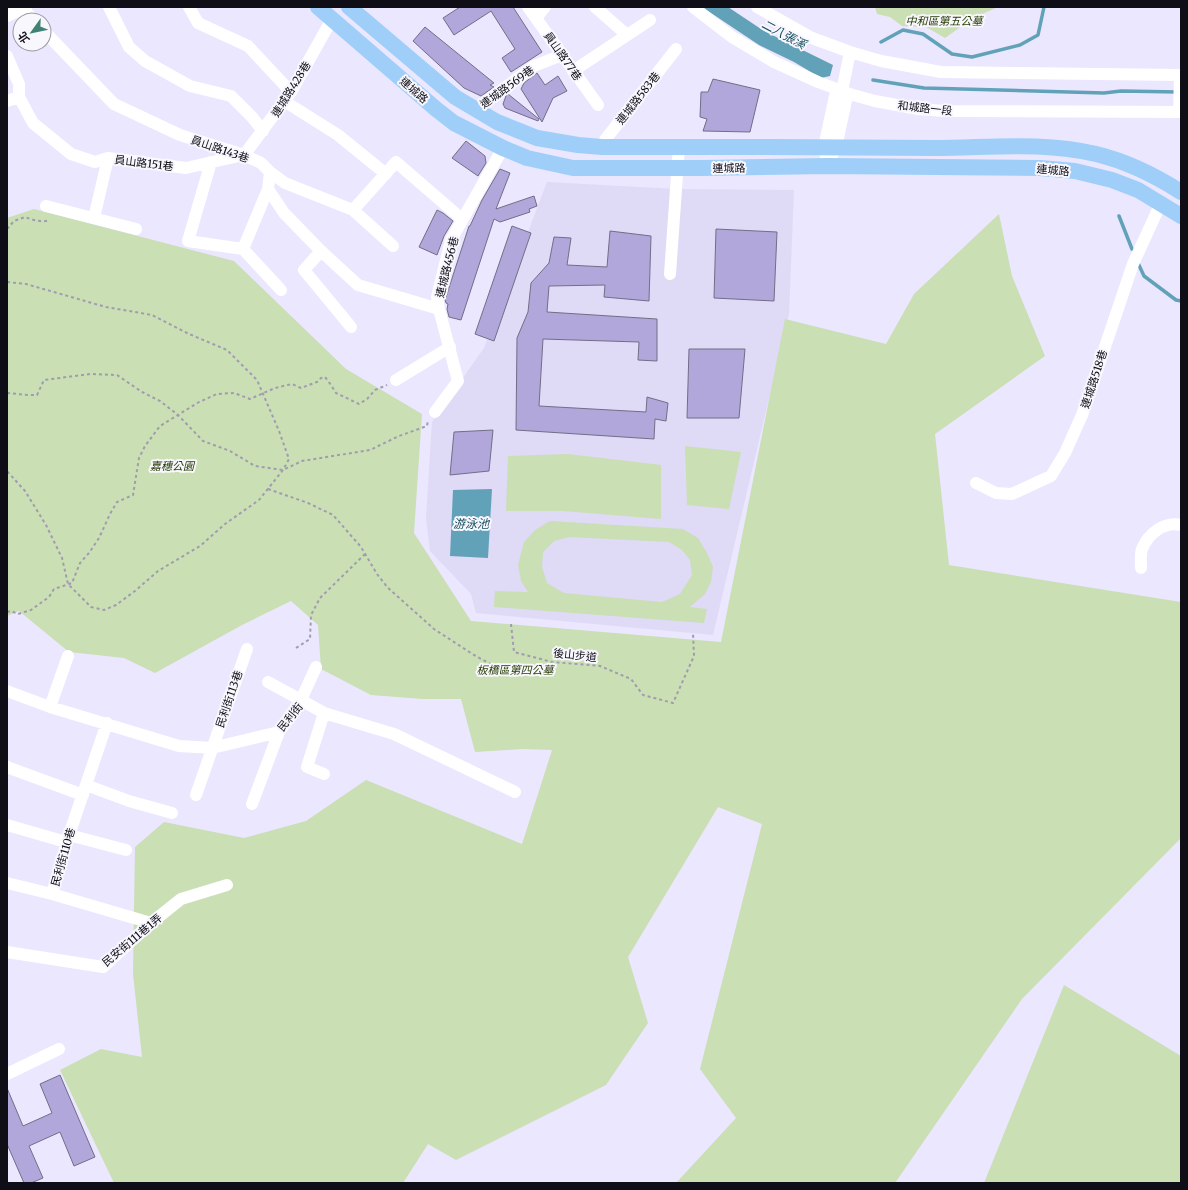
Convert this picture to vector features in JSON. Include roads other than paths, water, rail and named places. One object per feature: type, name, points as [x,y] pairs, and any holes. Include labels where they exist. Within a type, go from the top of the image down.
[{"type":"main road","name":"連城路","points":[[318,7],[454,123],[503,148],[527,158],[573,168],[828,166],[1040,168],[1075,171],[1118,182],[1138,190],[1181,216]]},
{"type":"main road","name":"連城路","points":[[349,7],[449,92],[475,110],[497,122],[537,138],[578,145],[602,147],[964,148],[1048,146],[1096,154],[1117,161],[1159,178],[1181,192]]},
{"type":"street","points":[[109,7],[129,47],[145,61],[190,86],[231,96],[252,116],[263,131]]},
{"type":"street","points":[[190,7],[198,23],[248,46],[288,97],[386,174]]},
{"type":"street","name":"員山路77巷","points":[[528,7],[598,105]]},
{"type":"street","points":[[536,18],[545,7]]},
{"type":"street","points":[[595,7],[627,35]]},
{"type":"street","name":"和城路一段","points":[[693,7],[732,37],[774,62],[842,91],[875,101],[918,109],[944,111],[1180,112]]},
{"type":"street","points":[[757,7],[812,38],[850,52],[881,61],[941,72],[1180,75],[1180,112]]},
{"type":"street","points":[[7,16],[25,8]]},
{"type":"street","name":"連城路428巷","points":[[244,155],[288,97],[332,19]]},
{"type":"street","points":[[573,71],[650,20]]},
{"type":"street","name":"員山路143巷","points":[[52,39],[114,104],[180,135],[244,155],[261,163],[284,183],[353,210]]},
{"type":"street","name":"連城路583巷","points":[[602,147],[605,140],[676,49]]},
{"type":"street","points":[[828,166],[830,147],[846,101],[842,91],[850,52]]},
{"type":"street","name":"連城路569巷","points":[[475,110],[534,66],[562,55]]},
{"type":"street","name":"員山路151巷","points":[[7,56],[19,84],[19,97],[33,123],[71,154],[95,162],[108,158],[186,168],[244,155]]},
{"type":"street","points":[[7,101],[19,97]]},
{"type":"street","points":[[670,274],[679,147]]},
{"type":"street","name":"連城路456巷","points":[[435,412],[458,380],[437,297],[451,240],[503,148]]},
{"type":"street","points":[[94,218],[108,158]]},
{"type":"street","points":[[211,162],[188,241],[244,249],[281,290]]},
{"type":"street","points":[[393,246],[353,210],[396,162],[462,219]]},
{"type":"street","points":[[244,249],[268,189],[270,172]]},
{"type":"street","points":[[268,189],[284,214],[358,285],[439,308]]},
{"type":"street","name":"連城路518巷","points":[[976,483],[996,493],[1012,494],[1051,476],[1065,453],[1082,415],[1133,264],[1161,203]]},
{"type":"street","points":[[46,206],[136,229]]},
{"type":"street","points":[[321,251],[304,270],[350,327]]},
{"type":"street","points":[[396,380],[450,348]]},
{"type":"street","points":[[1140,568],[1142,550],[1152,533],[1164,526],[1181,525]]},
{"type":"street","name":"民利街113巷","points":[[196,795],[246,649]]},
{"type":"street","points":[[50,706],[68,656]]},
{"type":"street","points":[[268,682],[301,700],[316,667]]},
{"type":"street","name":"民利街","points":[[7,691],[179,746],[212,748],[280,732],[301,700],[324,713],[394,734],[515,792]]},
{"type":"street","points":[[324,713],[307,767],[324,774]]},
{"type":"street","name":"民利街110巷","points":[[107,723],[67,839],[52,894],[151,923]]},
{"type":"street","points":[[252,804],[280,732]]},
{"type":"street","points":[[7,767],[84,790],[172,813]]},
{"type":"street","points":[[7,825],[67,839],[126,850]]},
{"type":"street","points":[[7,883],[52,894]]},
{"type":"street","name":"民安街111巷1弄","points":[[7,952],[102,967],[151,923],[181,899],[227,885]]},
{"type":"street","points":[[7,1074],[60,1049]]},
{"type":"water","points":[[702,7],[728,7],[764,31],[833,65],[830,76],[821,78],[794,62],[759,45]]},
{"type":"water","name":"游泳池","points":[[492,489],[488,558],[450,556],[453,490]]},
{"type":"waterway","points":[[881,42],[903,30],[923,34],[952,54],[972,57],[1020,45],[1038,35],[1044,7]]},
{"type":"waterway","points":[[873,80],[924,88],[1104,93],[1121,91],[1178,92]]},
{"type":"waterway","points":[[1119,216],[1132,249]]},
{"type":"waterway","points":[[1138,263],[1144,276],[1176,300],[1181,301]]},
{"type":"park label","name":"中和區第五公墓","points":[[944,21]]},
{"type":"park label","name":"嘉穗公園","points":[[172,466]]},
{"type":"park label","name":"板橋區第四公墓","points":[[515,670]]},
{"type":"water label","name":"二八張溪","points":[[784,34]]}]
